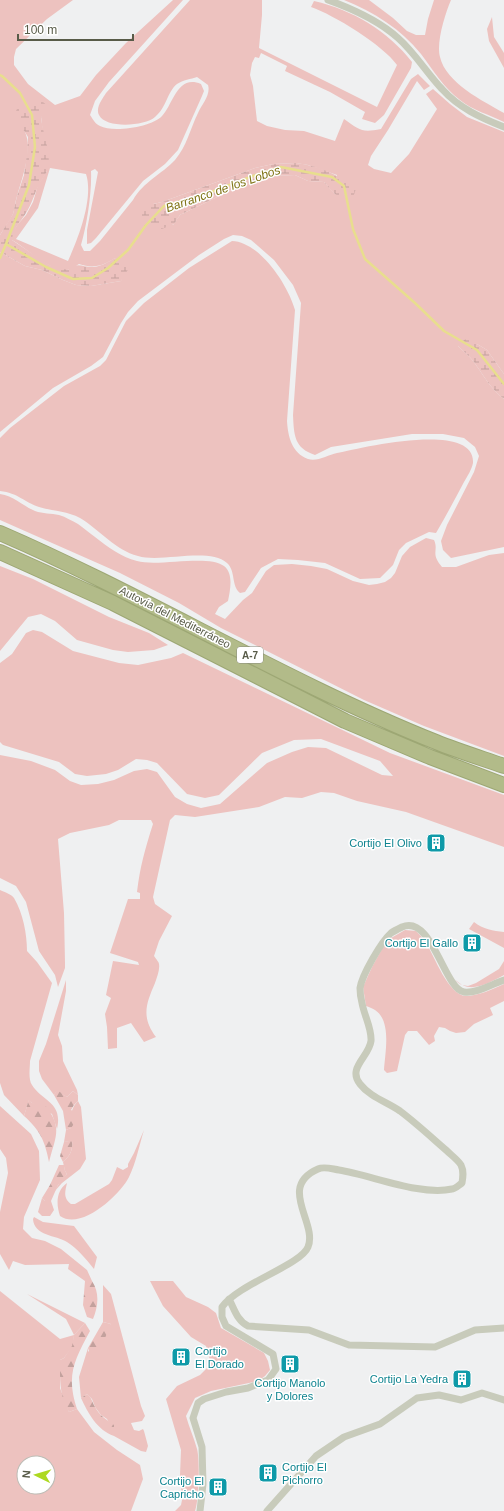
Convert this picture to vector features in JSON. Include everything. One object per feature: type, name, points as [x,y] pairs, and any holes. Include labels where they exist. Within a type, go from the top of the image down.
[{"type":"highway","name":"Autovía del Mediterráneo","points":[[0,533],[59,559],[314,687],[372,714],[436,742],[504,766]]},
{"type":"highway","name":"Autovía del Mediterráneo","points":[[0,552],[113,603],[345,721],[430,757],[504,785]]},
{"type":"street","points":[[328,0],[350,8],[379,24],[397,37],[411,51],[442,89],[454,100],[467,110],[504,127]]},
{"type":"street","points":[[200,1511],[203,1484],[202,1447],[193,1418],[198,1403],[204,1399],[226,1392],[248,1388],[268,1380],[276,1368],[273,1354],[230,1330],[223,1322],[222,1307],[229,1299],[260,1278],[302,1256],[308,1248],[311,1238],[302,1210],[299,1194],[302,1182],[309,1174],[320,1168],[354,1172],[435,1191],[454,1189],[462,1183],[464,1175],[462,1166],[456,1159],[400,1111],[366,1090],[356,1078],[355,1071],[369,1048],[371,1040],[360,989],[375,954],[391,934],[404,926],[411,926],[418,928],[424,933],[452,983],[458,990],[464,992],[474,991],[504,980]]},
{"type":"street","points":[[229,1299],[239,1320],[248,1326],[309,1330],[349,1345],[435,1347],[475,1330],[504,1328]]},
{"type":"street","points":[[267,1511],[316,1456],[344,1437],[380,1424],[417,1398],[439,1395],[461,1400],[482,1393],[504,1400]]},
{"type":"green space","points":[[0,0],[73,0],[47,19],[16,49],[14,57],[14,65],[28,84],[55,105],[80,96],[96,75],[126,43],[173,0],[183,0],[109,82],[95,101],[90,115],[97,124],[106,128],[132,128],[150,123],[162,116],[177,92],[186,83],[193,82],[201,84],[204,91],[178,150],[165,164],[143,181],[96,238],[91,243],[87,244],[87,230],[98,172],[95,169],[91,171],[89,208],[81,245],[84,251],[90,251],[100,241],[142,188],[170,165],[179,155],[207,96],[209,89],[208,85],[197,77],[177,84],[171,91],[159,113],[150,120],[135,124],[117,124],[103,119],[98,112],[100,103],[106,93],[190,0],[262,0],[259,48],[377,107],[397,65],[370,40],[345,24],[311,7],[314,1],[342,10],[369,23],[381,31],[412,62],[411,68],[384,115],[375,123],[362,119],[365,112],[330,92],[285,71],[287,66],[261,53],[259,58],[255,57],[252,63],[250,75],[253,86],[257,121],[267,126],[285,130],[304,131],[335,141],[344,119],[361,130],[369,131],[381,129],[411,79],[418,74],[430,86],[424,90],[417,81],[371,156],[368,165],[374,169],[391,173],[409,154],[437,109],[426,94],[433,89],[467,117],[504,132],[504,374],[487,350],[477,344],[458,346],[472,360],[492,387],[504,399],[504,547],[451,558],[443,550],[441,541],[447,525],[474,472],[479,456],[475,447],[464,438],[443,434],[412,434],[331,447],[315,455],[303,449],[299,445],[295,435],[293,415],[301,303],[293,285],[274,260],[251,240],[242,236],[233,235],[224,239],[199,255],[138,301],[121,323],[103,357],[91,366],[53,388],[0,432],[0,252],[25,266],[42,270],[76,285],[91,286],[121,281],[124,266],[115,258],[98,266],[84,266],[79,264],[69,270],[60,269],[38,259],[12,240],[12,233],[26,215],[33,202],[38,185],[47,171],[41,116],[24,130],[28,145],[24,172],[13,214],[0,235]],"holes":[[[296,163],[308,165],[337,175],[335,194],[324,182],[308,181],[295,175],[272,176],[240,186],[180,215],[173,225],[153,204],[255,168],[273,164]],[[50,168],[86,174],[88,184],[88,195],[84,218],[68,261],[16,239],[38,208]]]},
{"type":"green space","points":[[344,0],[369,0],[393,18],[407,31],[416,35],[425,35],[434,0],[451,0],[440,37],[440,57],[444,66],[457,83],[476,97],[504,113],[504,122],[465,104],[454,95],[421,54],[396,29],[366,10]]},
{"type":"green space","points":[[492,17],[494,37],[504,53],[504,68],[489,41],[487,29]]},
{"type":"green space","points":[[37,97],[49,107],[41,116],[49,164],[28,210],[15,229],[12,240],[49,265],[68,270],[78,265],[90,267],[105,264],[115,258],[124,261],[124,266],[129,268],[121,281],[91,286],[76,285],[42,270],[25,266],[0,252],[0,235],[13,214],[24,175],[27,154],[28,137],[14,115],[19,105],[29,105]]},
{"type":"green space","points":[[296,163],[313,166],[342,179],[356,189],[353,197],[339,196],[324,182],[308,181],[295,175],[272,176],[240,186],[180,215],[174,224],[162,229],[149,228],[142,225],[142,213],[153,204],[255,168],[273,164]]},
{"type":"green space","points":[[232,241],[242,243],[253,249],[271,266],[286,289],[295,310],[287,421],[288,433],[292,444],[298,453],[308,459],[315,460],[368,446],[415,440],[437,440],[456,443],[469,450],[473,463],[472,468],[436,533],[429,532],[406,543],[399,550],[393,565],[380,578],[360,579],[325,563],[278,559],[261,568],[245,592],[240,593],[235,586],[230,566],[219,558],[197,556],[148,558],[138,556],[115,545],[80,518],[70,514],[39,507],[12,494],[0,491],[0,438],[10,428],[64,386],[100,366],[106,360],[126,321],[144,303],[189,268]]},
{"type":"green space","points":[[474,337],[477,344],[487,350],[504,374],[504,399],[492,387],[472,360],[458,346],[462,341]]},
{"type":"green space","points":[[0,494],[10,497],[35,511],[59,515],[67,518],[78,524],[115,551],[137,561],[157,563],[207,561],[224,566],[229,573],[230,578],[228,601],[219,607],[215,614],[225,619],[243,600],[252,593],[266,571],[274,565],[292,564],[327,569],[353,581],[369,585],[385,582],[391,578],[395,573],[402,556],[410,547],[426,538],[434,540],[436,547],[436,558],[442,567],[456,567],[489,555],[504,553],[504,756],[424,726],[364,700],[221,628],[179,603],[120,573],[0,520]]},
{"type":"green space","points":[[0,566],[33,579],[109,617],[149,633],[168,645],[154,650],[128,652],[113,650],[77,640],[55,621],[41,614],[28,617],[0,651]]},
{"type":"green space","points":[[33,630],[42,632],[73,651],[119,663],[138,665],[171,658],[183,653],[390,753],[504,795],[504,847],[406,812],[357,801],[334,793],[321,792],[302,798],[285,797],[259,807],[195,817],[175,815],[170,820],[153,897],[155,904],[172,916],[159,941],[154,956],[159,963],[159,969],[146,1010],[148,1023],[156,1037],[144,1042],[131,1023],[117,1028],[117,1048],[108,1049],[105,1014],[111,998],[106,995],[113,961],[139,965],[138,962],[110,953],[128,899],[140,899],[140,893],[137,892],[140,874],[145,850],[153,824],[151,820],[119,820],[109,825],[70,833],[58,839],[64,913],[65,968],[58,987],[55,975],[39,951],[26,902],[16,886],[0,878],[0,755],[31,761],[55,770],[70,781],[81,785],[98,784],[114,780],[134,771],[147,769],[157,772],[175,797],[187,804],[201,808],[220,804],[267,763],[308,747],[326,748],[382,775],[393,776],[380,761],[321,739],[294,740],[262,753],[219,795],[205,798],[187,794],[157,763],[147,760],[136,759],[118,770],[106,774],[87,776],[75,774],[59,762],[3,745],[0,742],[0,663],[12,654],[26,633]]},
{"type":"green space","points":[[0,890],[14,898],[20,910],[24,924],[27,951],[52,983],[30,1061],[30,1077],[31,1083],[36,1091],[55,1108],[58,1120],[57,1129],[52,1114],[29,1100],[24,1116],[4,1095],[0,1083]]},
{"type":"green space","points":[[474,922],[488,929],[504,932],[504,948],[469,929]]},
{"type":"green space","points":[[405,930],[416,931],[422,937],[448,982],[459,994],[466,996],[475,995],[504,984],[504,1001],[490,1008],[493,1015],[474,1024],[465,1032],[456,1033],[439,1027],[434,1036],[435,1041],[429,1045],[417,1031],[408,1031],[405,1035],[397,1071],[387,1073],[384,1070],[386,1029],[380,1015],[372,1008],[366,1006],[363,987],[382,949],[391,938]]},
{"type":"green space","points":[[504,961],[504,975],[491,982],[478,986],[472,987],[463,985],[468,986],[476,983],[499,969]]},
{"type":"green space","points":[[66,980],[66,991],[58,1035],[62,1046],[63,1061],[78,1095],[73,1091],[67,1097],[57,1091],[54,1095],[42,1079],[39,1071],[39,1061],[46,1044]]},
{"type":"green space","points":[[57,1090],[67,1097],[73,1091],[78,1095],[78,1101],[71,1110],[75,1112],[76,1121],[71,1128],[66,1130],[63,1111],[54,1095]]},
{"type":"green space","points":[[29,1099],[32,1103],[44,1104],[54,1119],[56,1125],[56,1138],[49,1162],[46,1148],[41,1136],[24,1116]]},
{"type":"green space","points":[[78,1101],[81,1107],[86,1159],[80,1169],[62,1183],[54,1192],[61,1180],[67,1174],[63,1162],[70,1153],[72,1141],[64,1142],[66,1130],[71,1128],[72,1110]]},
{"type":"green space","points":[[0,1106],[31,1134],[39,1151],[40,1180],[24,1217],[23,1229],[32,1238],[45,1241],[61,1249],[87,1270],[92,1281],[85,1281],[68,1269],[69,1264],[25,1265],[13,1261],[9,1270],[0,1254],[0,1212],[8,1173],[6,1158],[0,1149]]},
{"type":"green space","points":[[144,1130],[136,1160],[129,1177],[117,1193],[99,1209],[89,1215],[78,1219],[69,1219],[60,1216],[58,1198],[63,1186],[67,1183],[65,1192],[66,1197],[68,1202],[75,1204],[109,1184],[117,1167],[123,1170],[128,1167]]},
{"type":"green space","points":[[72,1141],[71,1150],[68,1157],[63,1162],[60,1156],[64,1142]]},
{"type":"green space","points":[[59,1165],[64,1165],[67,1174],[58,1185],[51,1201],[45,1201],[42,1198]]},
{"type":"green space","points":[[42,1198],[45,1201],[51,1201],[54,1210],[50,1216],[42,1216],[38,1212]]},
{"type":"green space","points":[[34,1217],[43,1222],[74,1226],[97,1257],[94,1269],[82,1254],[67,1242],[37,1229],[34,1225]]},
{"type":"green space","points":[[85,1281],[92,1281],[96,1290],[97,1305],[93,1319],[87,1317],[83,1305]]},
{"type":"green space","points":[[150,1281],[173,1281],[186,1297],[208,1307],[216,1313],[221,1328],[264,1353],[270,1370],[258,1381],[211,1391],[195,1398],[186,1416],[198,1454],[199,1471],[195,1511],[175,1511],[181,1505],[182,1500],[180,1475],[181,1450],[166,1399],[177,1386],[200,1375],[211,1364],[206,1346],[191,1337],[163,1306]]},
{"type":"green space","points":[[103,1285],[111,1294],[145,1416],[142,1421],[131,1423],[134,1430],[139,1431],[143,1429],[148,1446],[146,1452],[141,1451],[114,1436],[107,1419],[101,1415],[95,1407],[92,1399],[87,1394],[81,1398],[79,1377],[88,1348],[88,1352],[111,1324],[103,1322]]},
{"type":"green space","points":[[0,1291],[60,1339],[74,1335],[73,1346],[64,1358],[60,1360],[60,1388],[69,1412],[77,1409],[94,1432],[117,1450],[140,1465],[143,1479],[131,1511],[0,1511]]},
{"type":"green space","points":[[27,1294],[85,1323],[74,1335],[66,1319]]},
{"type":"green space","points":[[103,1322],[111,1324],[99,1352],[91,1357],[88,1348]]},
{"type":"green space","points":[[85,1323],[90,1331],[76,1360],[72,1377],[72,1387],[77,1409],[69,1412],[63,1399],[60,1380],[60,1360],[64,1358],[72,1346],[74,1335]]},
{"type":"green space","points":[[87,1394],[103,1417],[114,1425],[114,1436],[103,1430],[90,1415],[81,1398]]},
{"type":"waterway","points":[[0,75],[20,93],[32,115],[35,147],[29,185],[6,244]]},
{"type":"waterway","name":"Barranco de los Lobos","points":[[0,258],[6,244],[46,267],[73,279],[92,278],[108,268],[128,250],[146,225],[164,206],[206,194],[281,167],[332,177],[344,186],[353,229],[365,259],[444,331],[477,350],[504,384]]},
{"type":"place","name":"Cortijo El Olivo","points":[[436,843]]},
{"type":"place","name":"Cortijo El Gallo","points":[[472,943]]},
{"type":"place","name":"Cortijo El Dorado","points":[[181,1357]]},
{"type":"place","name":"Cortijo Manolo y Dolores","points":[[290,1364]]},
{"type":"place","name":"Cortijo La Yedra","points":[[462,1379]]},
{"type":"place","name":"Cortijo El Pichorro","points":[[268,1473]]},
{"type":"place","name":"Cortijo El Capricho","points":[[218,1487]]}]
